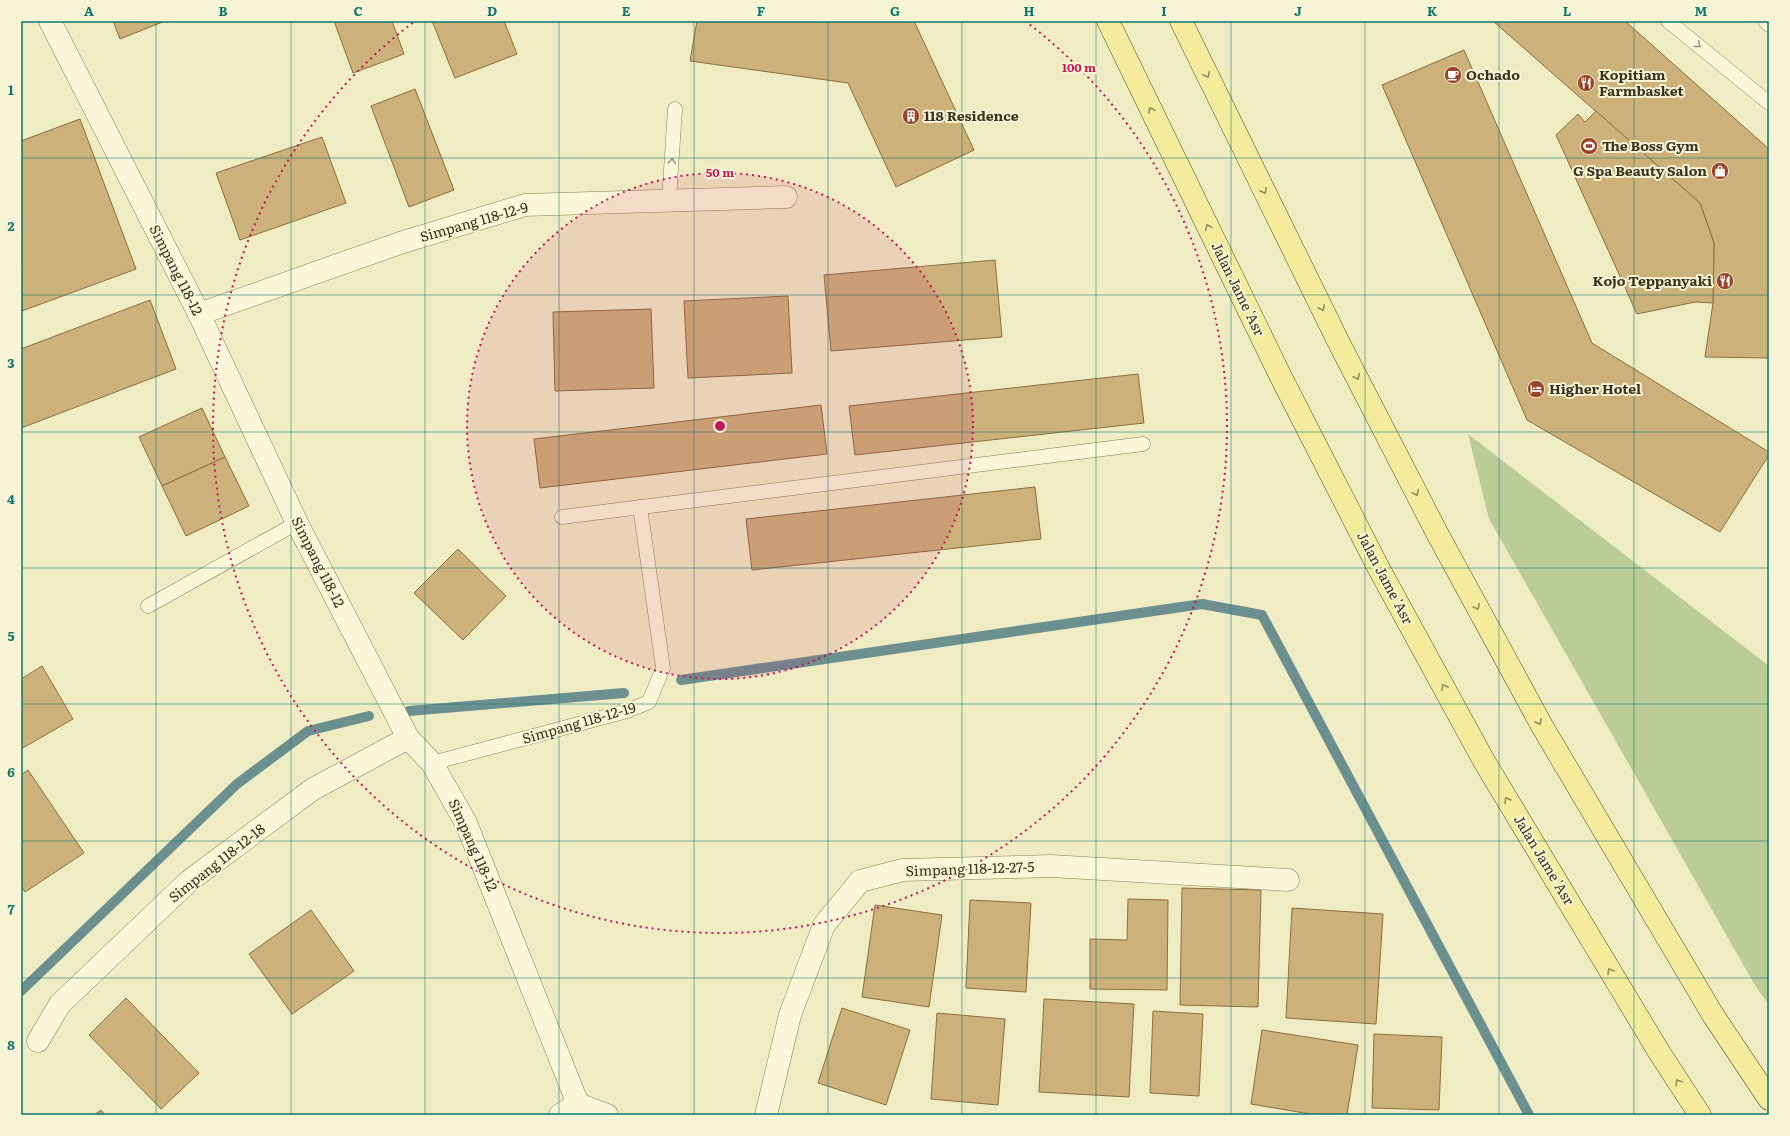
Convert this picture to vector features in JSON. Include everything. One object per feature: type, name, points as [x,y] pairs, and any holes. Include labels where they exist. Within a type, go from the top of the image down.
[{"type":"main road","name":"Jalan Jame 'Asr","points":[[1108,21],[1276,368],[1378,567],[1484,761],[1659,1052],[1700,1115]]},
{"type":"main road","points":[[1186,27],[1339,343],[1437,533],[1542,726],[1713,1015],[1769,1098]]},
{"type":"street","name":"Simpang 118-12","points":[[50,21],[199,314],[297,523],[408,738],[432,763],[466,823],[575,1111]]},
{"type":"street","name":"Simpang 118-12-9","points":[[199,314],[400,243],[524,205],[786,197]]},
{"type":"street","name":"Simpang 118-12-18","points":[[38,1041],[60,1004],[189,881],[313,790],[408,738]]},
{"type":"street","name":"Simpang 118-12-27-5","points":[[766,1115],[790,1015],[824,925],[860,881],[903,870],[1051,866],[1288,880]]},
{"type":"street","points":[[575,1111],[607,1115]]},
{"type":"lane","points":[[1668,21],[1769,103]]},
{"type":"lane","points":[[1765,21],[1769,25]]},
{"type":"lane","points":[[669,200],[675,109]]},
{"type":"lane","points":[[562,517],[1143,444]]},
{"type":"lane","name":"Simpang 118-12-19","points":[[432,763],[627,711],[649,702],[663,668],[640,507]]},
{"type":"lane","points":[[148,606],[297,523]]},
{"type":"green space","points":[[1468,434],[1769,666],[1769,1005],[1756,987],[1489,519]]},
{"type":"building","points":[[113,21],[165,21],[120,39]]},
{"type":"building","points":[[334,21],[392,21],[404,54],[353,73]]},
{"type":"building","points":[[432,21],[504,21],[517,54],[455,78]]},
{"type":"building","name":"118 Residence","points":[[697,21],[914,21],[974,150],[896,187],[848,83],[690,61]]},
{"type":"building","points":[[1493,21],[1625,21],[1769,149],[1769,358],[1705,357],[1713,303],[1714,243],[1700,203]]},
{"type":"building","points":[[1464,50],[1592,343],[1769,452],[1769,455],[1720,532],[1527,420],[1382,85]]},
{"type":"building","points":[[415,89],[454,190],[409,207],[371,106]]},
{"type":"building","points":[[1596,111],[1700,203],[1714,243],[1713,303],[1695,302],[1637,314],[1556,135],[1578,114],[1585,122]]},
{"type":"building","points":[[80,119],[136,269],[22,311],[21,141]]},
{"type":"building","points":[[322,137],[346,203],[240,240],[216,173]]},
{"type":"building","points":[[995,260],[1002,337],[831,351],[824,275]]},
{"type":"building","points":[[788,296],[792,373],[688,378],[684,301]]},
{"type":"building","points":[[150,300],[176,369],[21,428],[21,349]]},
{"type":"building","points":[[651,309],[654,388],[555,391],[553,312]]},
{"type":"building","points":[[1138,374],[1144,423],[855,455],[849,406]]},
{"type":"building","points":[[821,405],[827,454],[540,488],[534,439]]},
{"type":"building","points":[[202,408],[225,457],[162,486],[139,437]]},
{"type":"building","points":[[225,457],[249,506],[186,536],[162,486]]},
{"type":"building","points":[[1035,487],[1041,539],[752,570],[746,519]]},
{"type":"building","points":[[458,549],[506,596],[463,640],[414,593]]},
{"type":"building","points":[[42,666],[73,719],[21,749],[21,679]]},
{"type":"building","points":[[28,770],[84,853],[25,892],[21,886],[21,775]]},
{"type":"building","points":[[1182,888],[1261,890],[1258,1007],[1180,1005]]},
{"type":"building","points":[[1128,899],[1168,900],[1167,990],[1090,989],[1090,939],[1127,940]]},
{"type":"building","points":[[970,900],[1031,903],[1026,992],[966,988]]},
{"type":"building","points":[[875,905],[942,915],[929,1007],[862,997]]},
{"type":"building","points":[[1292,908],[1383,914],[1376,1024],[1286,1018]]},
{"type":"building","points":[[311,910],[354,971],[292,1014],[249,954]]},
{"type":"building","points":[[126,998],[199,1073],[161,1109],[89,1035]]},
{"type":"building","points":[[1044,999],[1134,1004],[1129,1097],[1039,1092]]},
{"type":"building","points":[[842,1008],[910,1030],[886,1105],[818,1083]]},
{"type":"building","points":[[1153,1011],[1203,1014],[1199,1096],[1150,1093]]},
{"type":"building","points":[[937,1013],[1005,1019],[998,1105],[931,1099]]},
{"type":"building","points":[[1262,1030],[1358,1045],[1347,1115],[1316,1115],[1251,1104]]},
{"type":"building","points":[[1374,1034],[1442,1037],[1439,1110],[1372,1108]]},
{"type":"building","points":[[101,1110],[105,1115],[94,1115]]},
{"type":"waterway","points":[[681,680],[1202,604],[1262,615],[1529,1115]]},
{"type":"waterway","points":[[409,711],[624,693]]},
{"type":"waterway","points":[[21,991],[237,784],[308,731],[369,716]]},
{"type":"place","name":"Ochado","points":[[1453,75]]},
{"type":"place","name":"Kopitiam Farmbasket","points":[[1586,83]]},
{"type":"place","name":"118 Residence","points":[[911,116]]},
{"type":"place","name":"The Boss Gym","points":[[1589,146]]},
{"type":"place","name":"G Spa Beauty Salon","points":[[1720,171]]},
{"type":"place","name":"Kojo Teppanyaki","points":[[1725,281]]},
{"type":"place","name":"Higher Hotel","points":[[1536,389]]}]
